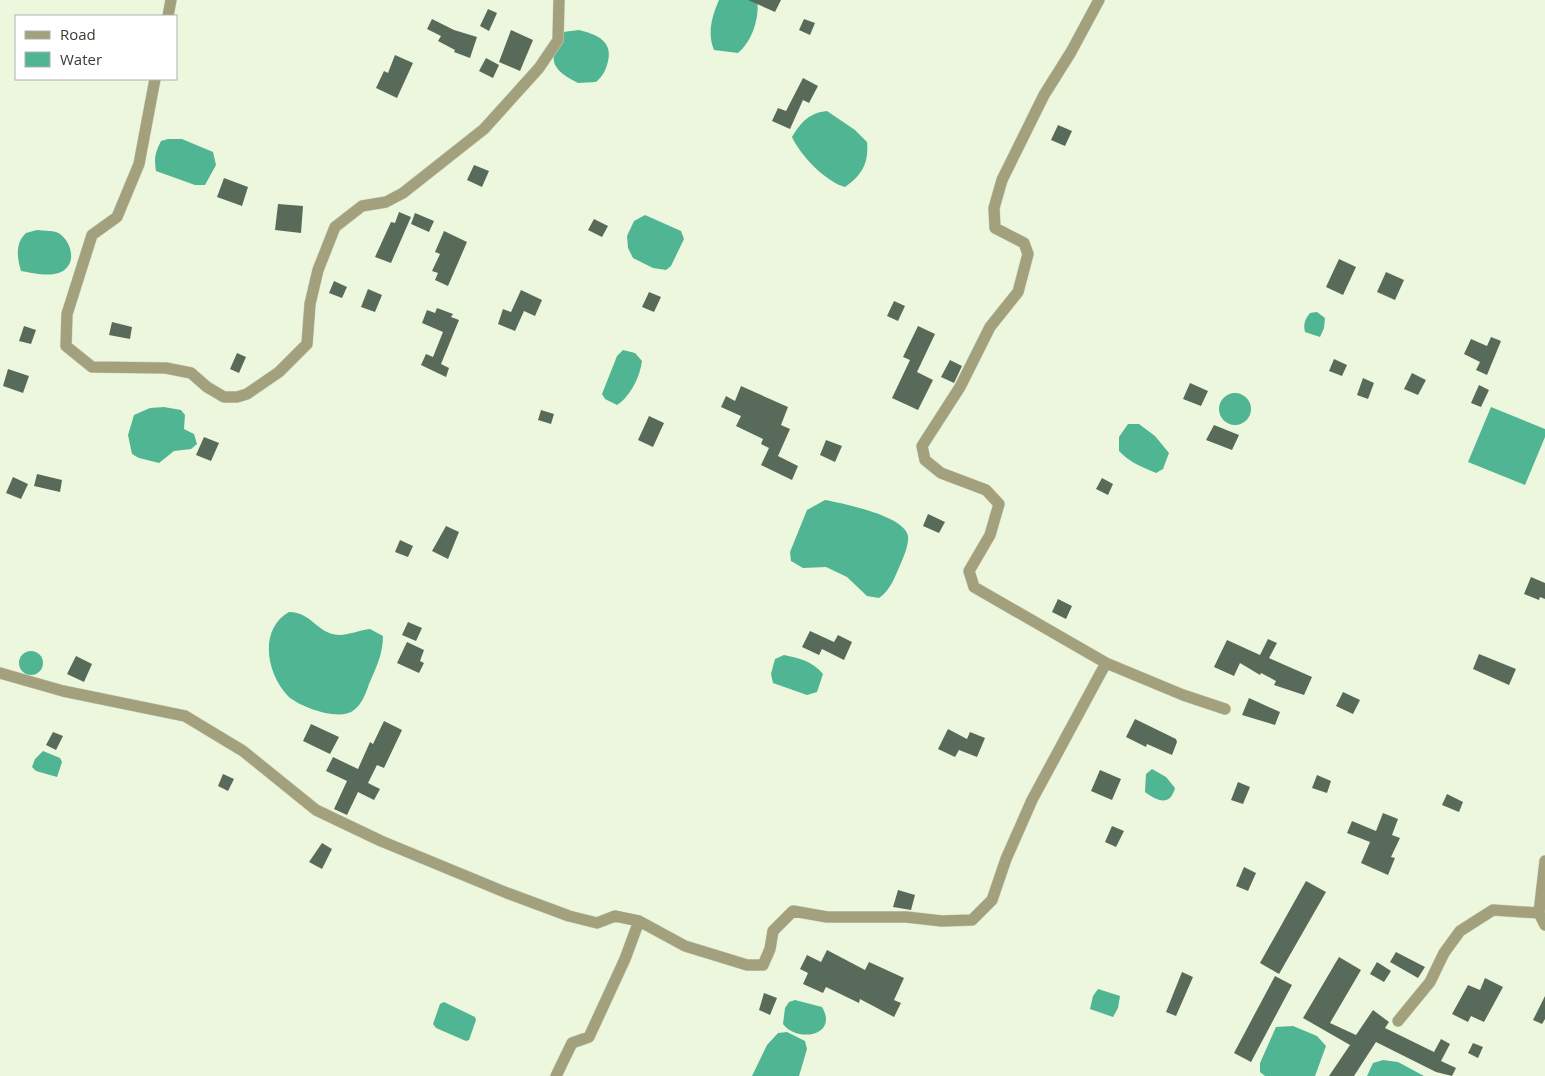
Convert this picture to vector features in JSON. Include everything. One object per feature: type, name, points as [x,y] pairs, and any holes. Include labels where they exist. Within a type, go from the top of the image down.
[{"type":"street","points":[[168,15],[171,0]]},
{"type":"street","points":[[156,80],[139,164],[117,217],[92,235],[67,314],[66,346],[92,367],[166,368],[191,373],[207,387],[224,396],[237,397],[247,394],[279,372],[307,344],[310,304],[318,270],[335,227],[362,206],[386,202],[403,194],[484,129],[539,68],[558,40],[559,0]]},
{"type":"street","points":[[1099,0],[1072,52],[1044,95],[1002,180],[994,208],[995,228],[1024,243],[1028,254],[1018,292],[990,326],[960,387],[922,446],[925,460],[941,472],[986,490],[999,504],[990,535],[970,571],[974,587],[1106,663],[1183,695],[1225,709]]},
{"type":"street","points":[[0,673],[63,691],[186,716],[243,751],[316,810],[381,842],[569,916],[597,923],[615,916],[639,921],[685,946],[747,965],[763,965],[770,949],[773,931],[793,911],[827,918],[906,917],[942,921],[972,920],[992,900],[1006,860],[1032,800],[1106,663]]},
{"type":"street","points":[[1545,862],[1539,912],[1545,924]]},
{"type":"street","points":[[1398,1021],[1430,982],[1444,953],[1460,931],[1493,910],[1539,912]]},
{"type":"street","points":[[556,1076],[572,1043],[589,1037],[625,959],[639,921]]},
{"type":"water","points":[[719,0],[757,0],[758,7],[754,29],[738,53],[714,50],[711,25]]},
{"type":"water","points":[[579,30],[597,36],[606,43],[608,48],[609,54],[606,67],[596,82],[578,83],[561,72],[554,62],[555,49],[563,32]]},
{"type":"water","points":[[827,111],[855,130],[867,142],[867,156],[863,168],[856,178],[845,187],[830,180],[814,167],[801,152],[792,137],[810,116]]},
{"type":"water","points":[[182,139],[213,152],[216,165],[205,185],[195,185],[156,171],[155,159],[157,149],[161,141]]},
{"type":"water","points":[[645,215],[681,231],[684,239],[671,266],[666,270],[653,268],[633,258],[628,248],[627,236],[634,221]]},
{"type":"water","points":[[37,230],[58,233],[67,242],[71,257],[70,263],[63,271],[48,275],[21,271],[18,256],[20,241],[26,233]]},
{"type":"water","points":[[1317,312],[1325,318],[1324,328],[1320,337],[1305,332],[1304,329],[1308,315]]},
{"type":"water","points":[[623,350],[635,353],[642,361],[634,385],[627,396],[617,405],[605,399],[602,394],[617,356]]},
{"type":"water","points":[[1235,393],[1241,394],[1246,398],[1250,403],[1250,415],[1246,420],[1241,424],[1235,425],[1229,424],[1224,420],[1220,415],[1219,409],[1220,403],[1224,398],[1229,394]]},
{"type":"water","points":[[164,407],[181,410],[185,415],[184,429],[194,434],[197,444],[191,449],[174,451],[159,463],[139,458],[132,454],[128,435],[134,415],[150,408]]},
{"type":"water","points":[[1491,407],[1545,429],[1545,437],[1525,485],[1468,462]]},
{"type":"water","points":[[1128,424],[1139,424],[1155,436],[1169,453],[1163,469],[1156,473],[1131,461],[1119,451],[1119,437]]},
{"type":"water","points":[[825,500],[845,504],[885,517],[896,522],[904,529],[908,536],[905,553],[892,582],[887,591],[879,598],[867,596],[847,577],[826,567],[803,568],[791,561],[790,552],[807,510]]},
{"type":"water","points":[[289,612],[303,615],[331,634],[343,635],[370,629],[383,636],[377,667],[363,698],[354,710],[340,714],[320,712],[293,700],[280,686],[270,663],[270,640],[273,629],[279,620]]},
{"type":"water","points":[[31,651],[40,654],[43,663],[40,672],[31,675],[22,672],[19,663],[22,654]]},
{"type":"water","points":[[784,655],[810,663],[823,674],[817,692],[807,695],[773,683],[771,674],[775,659]]},
{"type":"water","points":[[43,751],[60,758],[62,762],[57,777],[36,771],[32,767],[35,759]]},
{"type":"water","points":[[1152,769],[1166,777],[1175,788],[1170,798],[1163,801],[1158,800],[1145,792],[1146,774]]},
{"type":"water","points":[[1098,989],[1120,996],[1118,1008],[1113,1017],[1090,1009],[1093,996]]},
{"type":"water","points":[[795,1000],[822,1007],[826,1017],[825,1025],[821,1030],[806,1035],[789,1030],[783,1024],[785,1008],[789,1002]]},
{"type":"water","points":[[444,1002],[475,1017],[476,1020],[469,1040],[466,1041],[436,1028],[433,1024],[440,1004]]},
{"type":"water","points":[[1293,1026],[1317,1036],[1326,1046],[1315,1076],[1265,1076],[1260,1072],[1260,1063],[1276,1027]]},
{"type":"water","points":[[787,1032],[805,1041],[807,1049],[799,1076],[752,1076],[767,1045],[778,1033]]},
{"type":"water","points":[[1383,1060],[1398,1062],[1424,1076],[1367,1076],[1373,1063]]},
{"type":"building","points":[[748,0],[781,0],[775,12]]},
{"type":"building","points":[[488,9],[497,13],[489,31],[480,26]]},
{"type":"building","points":[[432,19],[454,30],[477,37],[470,58],[454,52],[455,50],[438,41],[441,36],[427,29]]},
{"type":"building","points":[[804,19],[815,23],[810,35],[799,30]]},
{"type":"building","points":[[511,30],[533,40],[520,71],[499,62]]},
{"type":"building","points":[[395,55],[413,63],[397,98],[376,88],[384,71],[388,73]]},
{"type":"building","points":[[486,58],[499,65],[493,78],[479,71]]},
{"type":"building","points":[[803,78],[818,86],[809,103],[803,100],[790,129],[772,121],[778,108],[786,111]]},
{"type":"building","points":[[1058,125],[1072,131],[1065,146],[1051,140]]},
{"type":"building","points":[[474,165],[489,171],[482,187],[467,180]]},
{"type":"building","points":[[224,178],[248,187],[242,206],[217,197]]},
{"type":"building","points":[[278,204],[303,206],[301,233],[275,230]]},
{"type":"building","points":[[399,212],[411,217],[391,263],[375,257],[391,222],[395,223]]},
{"type":"building","points":[[415,213],[434,221],[429,232],[411,224]]},
{"type":"building","points":[[594,219],[608,226],[602,237],[588,230]]},
{"type":"building","points":[[444,231],[467,242],[448,286],[435,280],[438,273],[432,271],[440,254],[435,252]]},
{"type":"building","points":[[1339,259],[1356,267],[1343,295],[1326,287]]},
{"type":"building","points":[[1386,272],[1404,280],[1395,300],[1377,292]]},
{"type":"building","points":[[334,281],[347,287],[342,298],[329,293]]},
{"type":"building","points":[[368,289],[382,295],[375,312],[361,307]]},
{"type":"building","points":[[521,290],[542,300],[535,316],[524,311],[515,331],[498,324],[503,309],[511,312]]},
{"type":"building","points":[[649,292],[661,297],[654,312],[642,307]]},
{"type":"building","points":[[894,301],[905,306],[898,321],[887,316]]},
{"type":"building","points":[[437,308],[453,314],[451,317],[459,320],[441,364],[449,368],[446,377],[421,365],[426,354],[433,357],[443,332],[422,323],[427,310],[435,313]]},
{"type":"building","points":[[112,322],[132,327],[130,339],[109,335]]},
{"type":"building","points":[[24,326],[36,330],[31,344],[19,341]]},
{"type":"building","points":[[918,326],[935,334],[917,372],[933,380],[918,410],[892,398],[910,360],[903,357]]},
{"type":"building","points":[[1491,337],[1501,341],[1487,375],[1476,370],[1480,362],[1464,354],[1471,339],[1487,346]]},
{"type":"building","points":[[237,353],[246,357],[239,373],[230,369]]},
{"type":"building","points":[[1334,359],[1347,365],[1342,376],[1329,371]]},
{"type":"building","points":[[950,360],[962,366],[954,383],[941,377]]},
{"type":"building","points":[[8,369],[29,376],[23,393],[3,386]]},
{"type":"building","points":[[1412,373],[1426,380],[1418,395],[1404,389]]},
{"type":"building","points":[[1363,378],[1374,383],[1368,399],[1357,395]]},
{"type":"building","points":[[1190,383],[1208,391],[1201,406],[1183,399]]},
{"type":"building","points":[[1479,385],[1489,390],[1481,407],[1471,403]]},
{"type":"building","points":[[741,386],[788,407],[781,425],[790,429],[778,456],[798,466],[792,480],[761,465],[769,448],[761,444],[763,439],[736,426],[741,416],[721,407],[726,396],[735,401]]},
{"type":"building","points":[[541,410],[554,414],[551,424],[538,420]]},
{"type":"building","points":[[649,416],[664,423],[653,447],[638,440]]},
{"type":"building","points":[[1214,425],[1239,435],[1232,450],[1206,440]]},
{"type":"building","points":[[204,437],[219,443],[211,461],[196,455]]},
{"type":"building","points":[[826,440],[842,446],[835,462],[820,455]]},
{"type":"building","points":[[37,474],[62,480],[60,492],[34,486]]},
{"type":"building","points":[[13,477],[28,484],[21,499],[6,493]]},
{"type":"building","points":[[1102,478],[1113,484],[1108,495],[1096,489]]},
{"type":"building","points":[[928,514],[945,522],[939,533],[923,526]]},
{"type":"building","points":[[446,526],[459,532],[448,559],[432,551]]},
{"type":"building","points":[[400,540],[413,546],[408,557],[395,552]]},
{"type":"building","points":[[1531,577],[1545,583],[1545,599],[1540,597],[1539,600],[1524,594]]},
{"type":"building","points":[[1058,599],[1072,606],[1066,619],[1052,612]]},
{"type":"building","points":[[408,622],[422,628],[416,641],[402,635]]},
{"type":"building","points":[[810,631],[834,642],[838,635],[852,642],[844,660],[822,649],[819,655],[802,647]]},
{"type":"building","points":[[1268,639],[1277,643],[1269,658],[1312,677],[1304,695],[1274,685],[1276,681],[1261,673],[1260,675],[1240,663],[1234,676],[1214,667],[1227,640],[1260,655]]},
{"type":"building","points":[[407,642],[424,650],[420,661],[424,663],[419,673],[397,663]]},
{"type":"building","points":[[1479,654],[1516,669],[1509,685],[1473,669]]},
{"type":"building","points":[[76,656],[92,664],[84,682],[67,674]]},
{"type":"building","points":[[1343,692],[1360,700],[1353,714],[1336,706]]},
{"type":"building","points":[[1249,698],[1280,712],[1275,725],[1242,715]]},
{"type":"building","points":[[1135,719],[1176,739],[1177,742],[1172,755],[1147,744],[1146,747],[1126,737]]},
{"type":"building","points":[[384,721],[402,730],[384,768],[377,765],[368,783],[380,789],[374,800],[358,792],[347,815],[334,809],[347,781],[326,771],[333,757],[358,769],[370,742],[373,744]]},
{"type":"building","points":[[311,724],[339,737],[330,754],[303,741]]},
{"type":"building","points":[[948,729],[967,739],[970,732],[985,738],[977,757],[959,750],[955,757],[938,749]]},
{"type":"building","points":[[53,732],[63,736],[56,750],[46,745]]},
{"type":"building","points":[[1100,770],[1121,779],[1112,800],[1091,791]]},
{"type":"building","points":[[223,774],[234,779],[228,791],[218,786]]},
{"type":"building","points":[[1317,775],[1331,781],[1327,793],[1312,788]]},
{"type":"building","points":[[1238,782],[1250,787],[1243,804],[1231,800]]},
{"type":"building","points":[[1447,794],[1463,802],[1459,812],[1442,805]]},
{"type":"building","points":[[1383,813],[1398,819],[1392,835],[1400,838],[1391,857],[1395,858],[1388,875],[1361,863],[1370,842],[1347,833],[1352,821],[1376,831]]},
{"type":"building","points":[[1112,826],[1124,831],[1116,847],[1105,842]]},
{"type":"building","points":[[322,843],[332,849],[322,869],[309,862]]},
{"type":"building","points":[[1244,867],[1256,873],[1248,891],[1236,886]]},
{"type":"building","points":[[1306,881],[1326,892],[1279,974],[1260,963]]},
{"type":"building","points":[[898,890],[915,895],[911,910],[893,907]]},
{"type":"building","points":[[827,950],[865,970],[869,962],[904,978],[894,1000],[901,1003],[894,1017],[860,999],[859,1003],[826,987],[823,993],[803,984],[808,973],[800,969],[807,955],[821,962]]},
{"type":"building","points":[[1396,952],[1425,967],[1418,978],[1390,962]]},
{"type":"building","points":[[1339,957],[1361,970],[1330,1023],[1356,1035],[1373,1010],[1389,1022],[1385,1028],[1434,1052],[1441,1039],[1450,1044],[1441,1061],[1456,1068],[1452,1076],[1436,1072],[1376,1042],[1354,1076],[1329,1076],[1350,1045],[1303,1018]]},
{"type":"building","points":[[1377,962],[1391,971],[1384,982],[1370,974]]},
{"type":"building","points":[[1182,972],[1193,977],[1176,1016],[1166,1012]]},
{"type":"building","points":[[1275,976],[1292,985],[1251,1062],[1234,1053]]},
{"type":"building","points":[[1485,978],[1503,987],[1484,1022],[1471,1016],[1468,1022],[1452,1014],[1468,985],[1480,990]]},
{"type":"building","points":[[764,993],[777,998],[770,1015],[759,1010]]},
{"type":"building","points":[[1545,996],[1545,1019],[1542,1024],[1533,1020]]},
{"type":"building","points":[[1473,1043],[1483,1047],[1478,1058],[1468,1053]]}]
